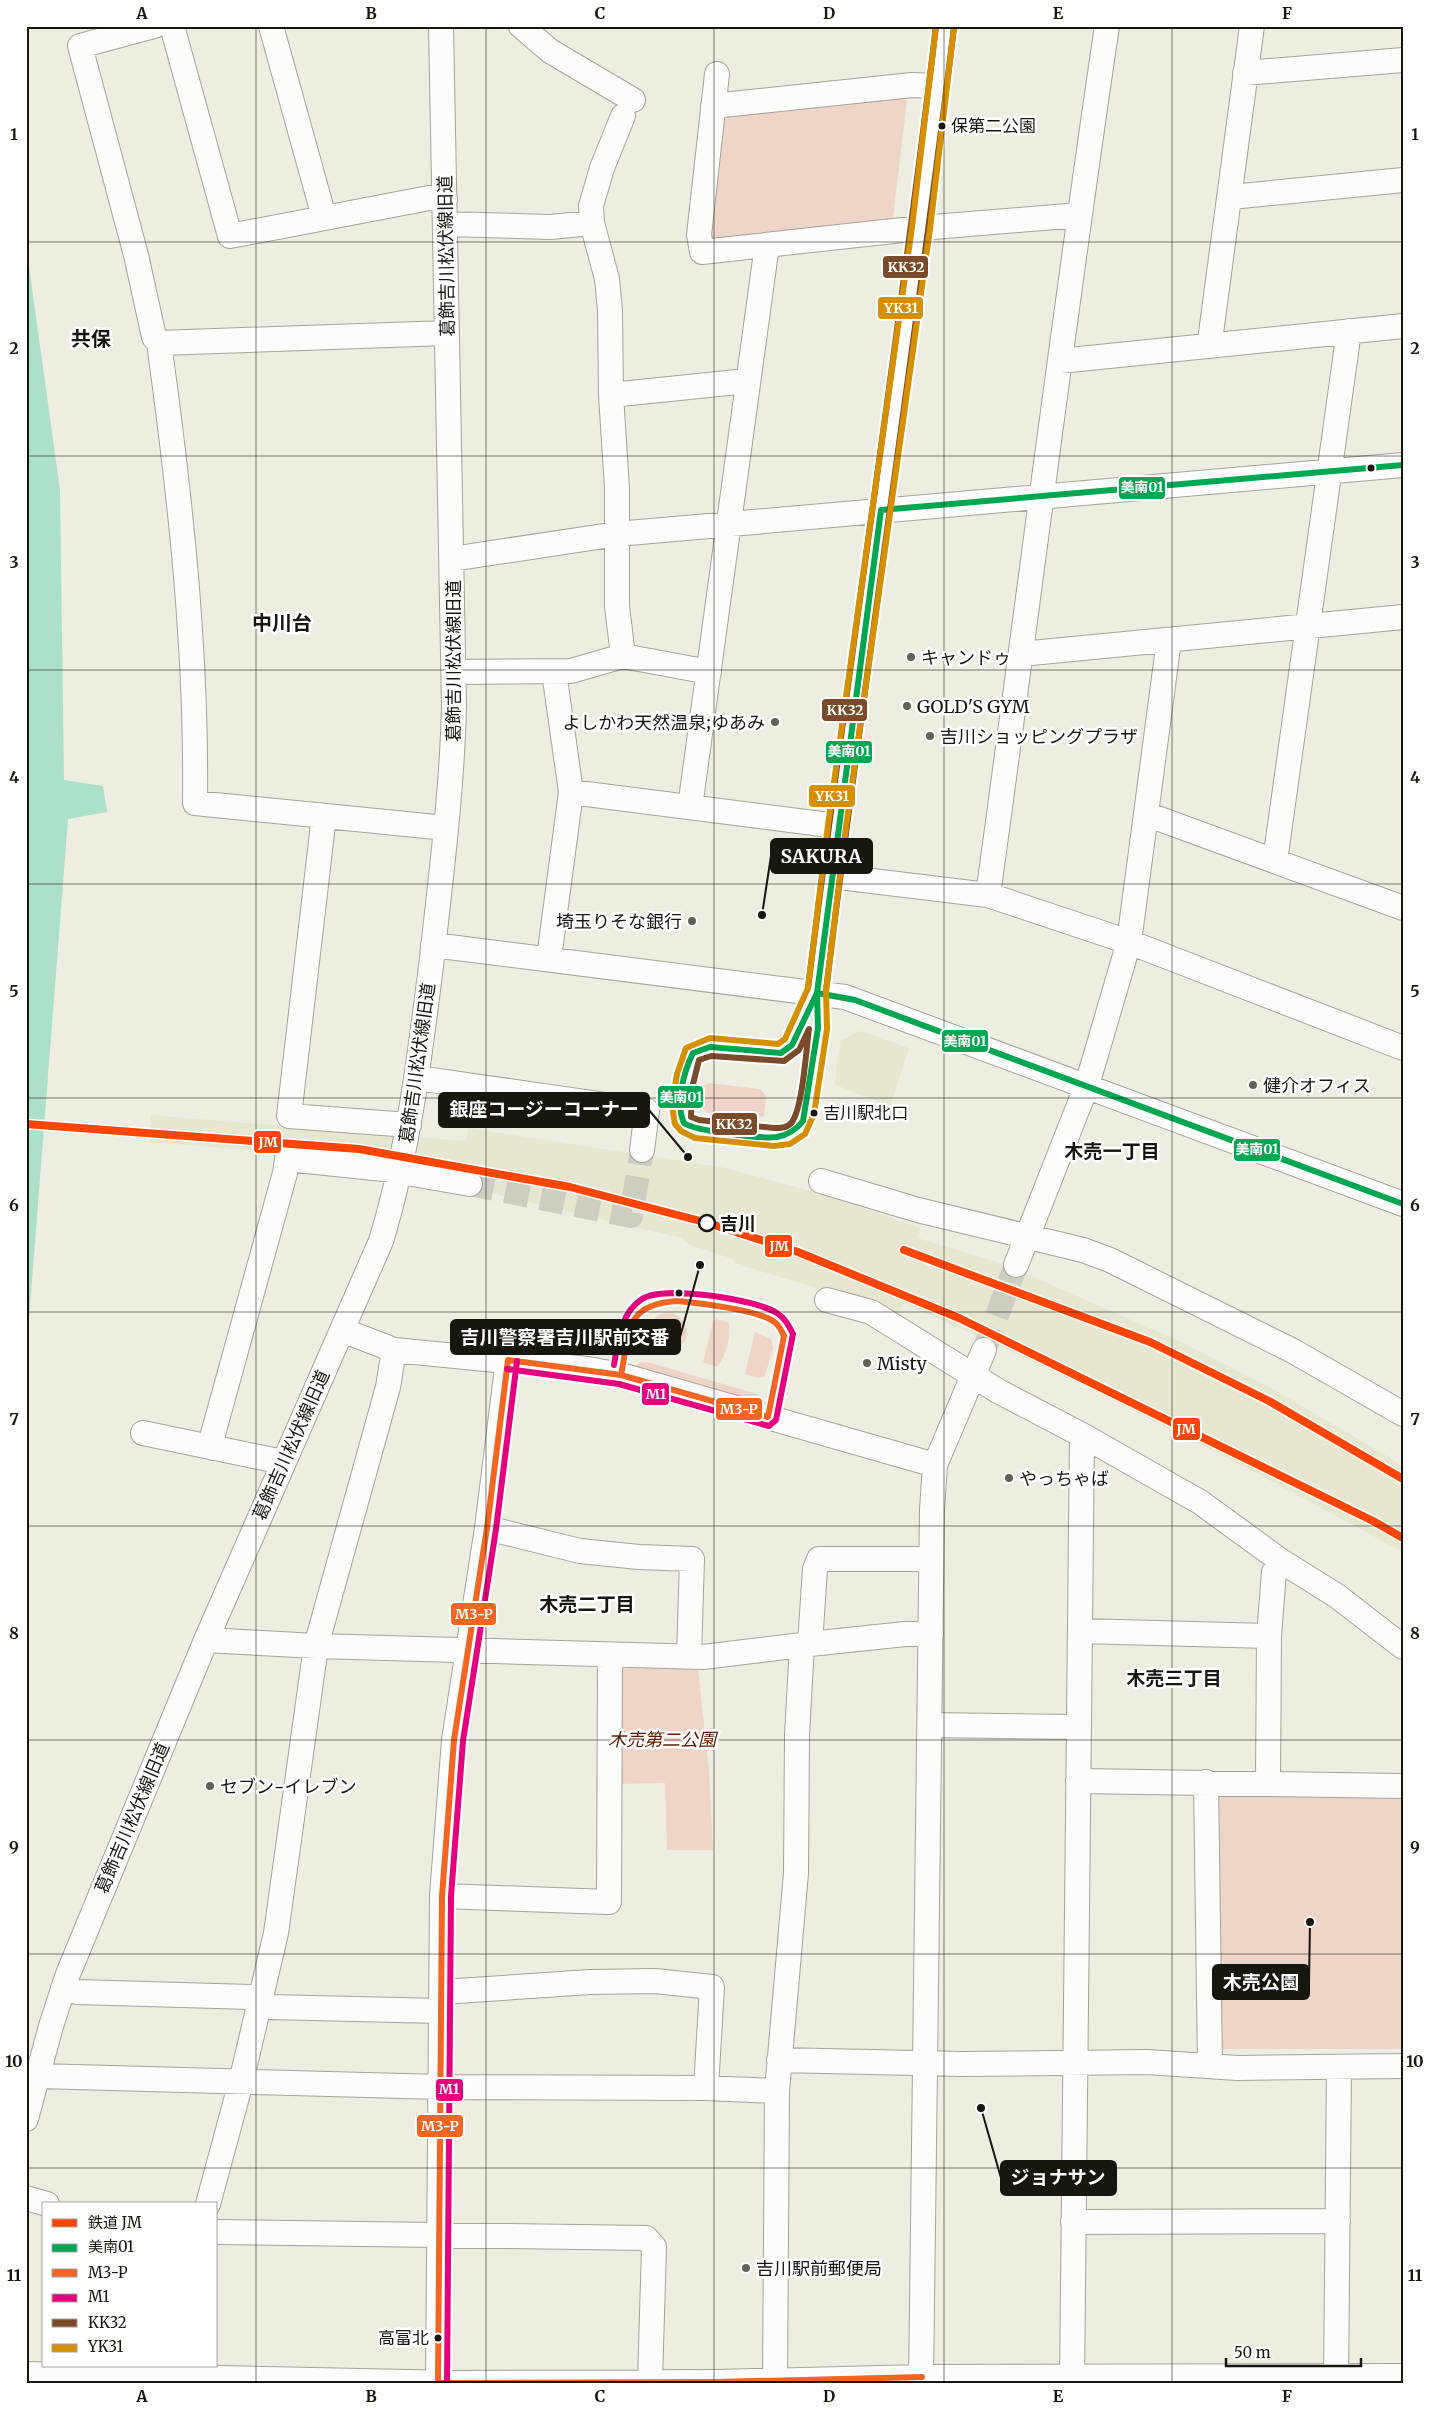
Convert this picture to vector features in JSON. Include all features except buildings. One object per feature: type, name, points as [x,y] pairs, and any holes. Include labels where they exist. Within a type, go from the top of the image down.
[{"type":"street","points":[[154,26],[80,46],[136,255],[154,337],[159,343],[171,427],[187,583],[195,740],[195,803],[446,828]]},
{"type":"street","points":[[172,26],[230,236],[429,198],[445,199]]},
{"type":"street","points":[[271,26],[324,217]]},
{"type":"street","name":"葛飾吉川松伏線旧道","points":[[26,2119],[63,1988],[206,1640],[381,1241],[400,1171],[418,1078],[452,764],[454,672],[446,333],[442,26]]},
{"type":"street","points":[[521,26],[550,51],[628,108],[602,168],[591,206],[592,223],[607,279],[610,311],[611,394],[618,534],[617,606],[624,656]]},
{"type":"street","points":[[817,993],[837,826],[920,228],[945,26]]},
{"type":"street","points":[[988,895],[1043,496],[1079,215],[1107,26]]},
{"type":"street","points":[[1211,346],[1211,333],[1231,197],[1252,26]]},
{"type":"street","points":[[1245,74],[1403,60]]},
{"type":"street","points":[[718,74],[699,235],[702,252],[920,228],[1079,215]]},
{"type":"street","points":[[713,106],[912,85],[937,86]]},
{"type":"street","points":[[1231,197],[1403,180]]},
{"type":"street","points":[[446,224],[550,227],[592,223]]},
{"type":"street","points":[[690,807],[767,245]]},
{"type":"street","points":[[1060,361],[1403,326]]},
{"type":"street","points":[[1275,861],[1349,331]]},
{"type":"street","points":[[159,343],[446,333]]},
{"type":"street","points":[[611,394],[747,381]]},
{"type":"street","points":[[452,559],[618,534],[1403,465]]},
{"type":"street","points":[[1021,654],[1403,617]]},
{"type":"street","points":[[1016,1265],[1087,1086],[1129,942],[1169,640]]},
{"type":"street","points":[[454,672],[571,671],[624,656],[709,672]]},
{"type":"street","points":[[549,958],[571,792],[554,672]]},
{"type":"street","points":[[571,792],[837,826]]},
{"type":"street","points":[[1146,814],[1403,908]]},
{"type":"street","points":[[324,816],[289,1116],[409,1125]]},
{"type":"street","points":[[832,876],[988,895],[1129,942],[1403,1048]]},
{"type":"street","points":[[433,944],[817,993],[855,1000],[1403,1204]]},
{"type":"street","points":[[418,1078],[647,1111],[642,1150]]},
{"type":"street","points":[[213,1448],[213,1434],[285,1173],[287,1159],[400,1171],[470,1184]]},
{"type":"street","points":[[821,1181],[918,1210],[1026,1238],[1083,1250],[1110,1260],[1293,1351],[1403,1414]]},
{"type":"street","points":[[827,1300],[871,1312],[998,1391],[1082,1435],[1200,1502],[1281,1561],[1337,1596],[1403,1647]]},
{"type":"street","points":[[342,1330],[394,1350],[508,1360],[588,1369],[621,1375],[935,1465]]},
{"type":"street","points":[[209,2202],[241,2082],[276,1933],[316,1646],[388,1387],[394,1350]]},
{"type":"street","points":[[922,2380],[931,1558],[935,1465],[984,1350]]},
{"type":"street","points":[[438,2383],[442,1896],[454,1740],[487,1528],[508,1360]]},
{"type":"street","points":[[144,1433],[283,1462]]},
{"type":"street","points":[[1072,2381],[1082,1435]]},
{"type":"street","points":[[487,1528],[580,1551],[639,1557],[692,1559],[689,1656]]},
{"type":"street","points":[[775,2380],[779,2060],[796,1873],[797,1735],[815,1569],[819,1558],[931,1558]]},
{"type":"street","points":[[1268,1783],[1269,1636],[1274,1572],[1281,1561]]},
{"type":"street","points":[[1080,1631],[1269,1636]]},
{"type":"street","points":[[206,1640],[316,1646],[703,1657],[806,1644],[931,1634]]},
{"type":"street","points":[[442,1896],[609,1902],[610,1655]]},
{"type":"street","points":[[930,1725],[1079,1727]]},
{"type":"street","points":[[1078,1781],[1403,1786]]},
{"type":"street","points":[[1206,1782],[1210,2066]]},
{"type":"street","points":[[63,1988],[77,1992],[252,1997],[269,2007],[441,2001],[590,1982],[646,1981],[712,1987],[706,2088]]},
{"type":"street","points":[[779,2060],[1076,2064],[1147,2062],[1237,2068],[1403,2066]]},
{"type":"street","points":[[1336,2380],[1339,2067]]},
{"type":"street","points":[[38,2076],[441,2087],[706,2088],[778,2091]]},
{"type":"street","points":[[26,2198],[42,2203]]},
{"type":"street","points":[[1073,2222],[1338,2221]]},
{"type":"street","points":[[218,2232],[646,2238],[654,2247],[650,2382]]},
{"type":"street","points":[[26,2374],[84,2379],[156,2376],[438,2383],[775,2380],[1336,2380],[1403,2376]]},
{"type":"shaded area","points":[[26,245],[60,490],[64,780],[103,786],[107,812],[68,819],[26,1358]]},
{"type":"shaded area","points":[[861,1031],[909,1048],[890,1107],[834,1084],[841,1040]]},
{"type":"shaded area","points":[[151,1115],[466,1141],[468,1128],[721,1167],[852,1202],[859,1207],[920,1228],[917,1238],[1004,1264],[1179,1341],[1273,1389],[1390,1458],[1403,1467],[1403,1552],[1245,1467],[1091,1389],[903,1303],[898,1313],[832,1287],[820,1289],[734,1263],[733,1259],[690,1245],[681,1238],[323,1156],[149,1142]]},
{"type":"green space","name":"保第二公園","points":[[899,95],[907,101],[893,217],[884,224],[713,241],[708,235],[720,118],[727,111]]},
{"type":"green space","points":[[709,1083],[760,1089],[766,1096],[764,1116],[737,1118],[710,1114],[699,1103],[701,1087]]},
{"type":"green space","points":[[668,1313],[681,1319],[687,1332],[681,1345],[668,1351],[655,1345],[649,1332],[655,1319]]},
{"type":"green space","points":[[716,1319],[729,1323],[725,1352],[717,1367],[703,1362],[713,1322]]},
{"type":"green space","points":[[755,1332],[771,1339],[773,1348],[765,1376],[758,1378],[745,1374]]},
{"type":"green space","points":[[640,1362],[651,1363],[757,1394],[761,1400],[759,1403],[634,1368]]},
{"type":"green space","name":"木売第二公園","points":[[623,1664],[698,1669],[709,1770],[713,1850],[667,1850],[665,1783],[619,1784],[616,1670]]},
{"type":"green space","points":[[1217,1792],[1403,1796],[1403,2049],[1216,2049]]},
{"type":"tunnel","points":[[470,1184],[631,1216],[642,1150]]},
{"type":"tunnel","points":[[984,1350],[1016,1265]]},
{"type":"rail line","name":"JM","points":[[26,1124],[359,1149],[570,1187],[708,1223],[798,1252],[959,1318],[1373,1521],[1403,1538]]},
{"type":"rail line","name":"JM","points":[[904,1250],[1150,1342],[1269,1401],[1403,1479]]},
{"type":"transit line","name":"KK32","points":[[808,988],[906,267],[936,26]]},
{"type":"transit line","name":"YK31","points":[[936,26],[912,227],[828,825],[808,988],[785,1039],[778,1044],[710,1038],[686,1048],[677,1074],[672,1106],[675,1124],[681,1131],[695,1138],[774,1146],[790,1144],[805,1134],[814,1114],[827,1029],[826,991],[846,827],[930,229],[954,27]]},
{"type":"transit line","name":"KK32","points":[[826,991],[954,27]]},
{"type":"transit line","name":"美南01","points":[[881,510],[1403,465]]},
{"type":"transit line","name":"美南01","points":[[817,993],[881,510]]},
{"type":"transit line","name":"美南01","points":[[817,993],[818,1028],[803,1121],[798,1127],[785,1135],[769,1137],[744,1136],[701,1129],[684,1123],[680,1107],[682,1088],[693,1053],[710,1047],[781,1053],[792,1045],[817,993]]},
{"type":"transit line","name":"美南01","points":[[817,993],[855,1000],[1403,1204]]},
{"type":"transit line","name":"KK32","points":[[809,1029],[799,1104],[792,1122],[788,1125],[782,1128],[774,1128],[699,1120],[691,1117],[692,1088],[699,1060],[711,1056],[784,1061],[799,1050],[809,1029]]},
{"type":"transit line","name":"M1","points":[[507,1369],[619,1384],[769,1426],[776,1420],[793,1334],[780,1315],[750,1303],[689,1294],[669,1293],[653,1295],[642,1299],[629,1312],[621,1329],[614,1365]]},
{"type":"transit line","name":"M3-P","points":[[678,1301],[699,1303],[754,1314],[765,1317],[778,1325],[784,1336],[768,1417],[621,1375],[629,1333],[639,1314],[660,1303],[678,1301]]},
{"type":"transit line","name":"M3-P","points":[[508,1360],[621,1375]]},
{"type":"transit line","name":"M3-P","points":[[438,2383],[442,1896],[454,1740],[487,1528],[508,1360]]},
{"type":"transit line","name":"M1","points":[[447,2384],[451,1896],[463,1741],[496,1529],[517,1361]]},
{"type":"transit line","name":"M3-P","points":[[438,2383],[716,2382],[922,2377]]},
{"type":"place","name":"保第二公園","points":[[942,126]]},
{"type":"place","name":"キャンドゥ","points":[[911,657]]},
{"type":"place","name":"GOLD'S GYM","points":[[907,706]]},
{"type":"place","name":"よしかわ天然温泉;ゆあみ","points":[[775,722]]},
{"type":"place","name":"吉川ショッピングプラザ","points":[[930,736]]},
{"type":"place","name":"SAKURA","points":[[762,915]]},
{"type":"place","name":"埼玉りそな銀行","points":[[692,921]]},
{"type":"place","name":"健介オフィス","points":[[1253,1085]]},
{"type":"place","name":"吉川駅北口","points":[[814,1113]]},
{"type":"place","name":"銀座コージーコーナー","points":[[688,1157]]},
{"type":"place","name":"吉川","points":[[707,1223]]},
{"type":"place","name":"吉川警察署吉川駅前交番","points":[[700,1265]]},
{"type":"place","name":"Misty","points":[[867,1363]]},
{"type":"place","name":"やっちゃば","points":[[1009,1478]]},
{"type":"place","name":"セブン-イレブン","points":[[210,1786]]},
{"type":"place","name":"木売公園","points":[[1310,1922]]},
{"type":"place","name":"ジョナサン","points":[[981,2108]]},
{"type":"place","name":"吉川駅前郵便局","points":[[746,2268]]},
{"type":"place","name":"高富北","points":[[438,2338]]},
{"type":"district","name":"共保","points":[[91,338]]},
{"type":"district","name":"中川台","points":[[282,622]]},
{"type":"district","name":"木売一丁目","points":[[1112,1151]]},
{"type":"district","name":"木売二丁目","points":[[587,1604]]},
{"type":"district","name":"木売三丁目","points":[[1174,1678]]}]
